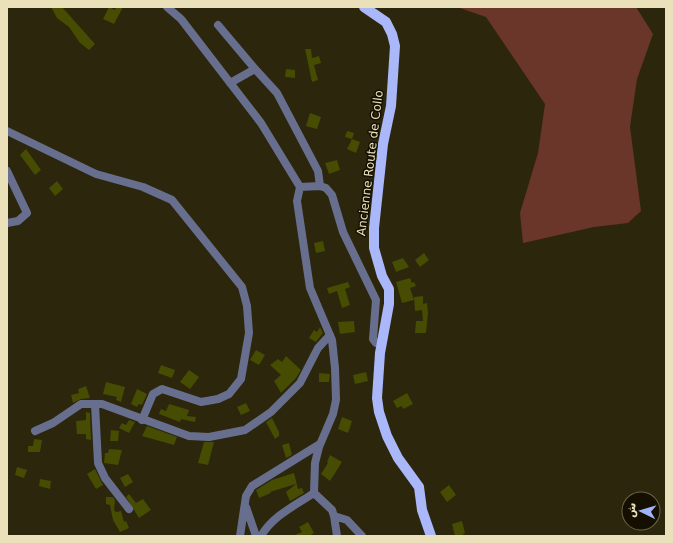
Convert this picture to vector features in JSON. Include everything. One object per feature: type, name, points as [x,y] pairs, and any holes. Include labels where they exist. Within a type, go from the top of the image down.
[{"type":"main road","name":"Ancienne Route de Collo","points":[[364,7],[386,22],[392,34],[395,46],[391,106],[384,144],[374,228],[374,248],[382,276],[389,288],[389,304],[382,345],[377,398],[379,412],[398,458],[419,487],[422,510],[431,536]]},
{"type":"street","points":[[167,7],[181,19],[260,123],[300,187],[297,201],[310,288],[326,321],[336,368],[336,400],[333,414],[320,444],[315,463],[314,493],[332,510],[337,536]]},
{"type":"street","points":[[218,25],[255,69],[277,92],[318,171],[320,186]]},
{"type":"street","points":[[230,83],[255,69]]},
{"type":"street","points":[[7,131],[96,174],[143,187],[172,200],[242,287],[248,306],[249,333],[241,379],[229,394],[218,399],[201,402],[162,389],[153,394],[142,420]]},
{"type":"street","points":[[7,171],[27,213],[18,221],[7,223]]},
{"type":"street","points":[[300,187],[320,186],[326,188],[332,195],[343,232],[373,291],[376,300],[373,339],[376,343],[382,345]]},
{"type":"street","points":[[35,431],[53,423],[81,404],[102,404],[142,420],[189,436],[209,436],[245,430],[271,412],[300,383],[318,348],[330,335]]},
{"type":"street","points":[[95,404],[98,463],[104,478],[128,509]]},
{"type":"street","points":[[240,536],[246,506],[246,496],[252,486],[320,444]]},
{"type":"street","points":[[261,536],[268,525],[277,517],[314,493]]},
{"type":"street","points":[[246,506],[256,536]]},
{"type":"street","points":[[334,516],[347,520],[362,536]]},
{"type":"shaded area","points":[[457,7],[636,7],[653,34],[637,79],[630,127],[641,211],[628,223],[594,227],[523,243],[520,213],[538,153],[545,104],[486,17]]},
{"type":"building","points":[[51,7],[62,7],[95,44],[89,50],[80,43],[69,27],[57,18]]},
{"type":"building","points":[[109,7],[115,10],[116,7],[123,7],[114,24],[103,19]]},
{"type":"building","points":[[305,49],[311,49],[312,58],[319,56],[321,63],[314,65],[318,80],[312,82]]},
{"type":"building","points":[[286,69],[295,70],[295,78],[285,77]]},
{"type":"building","points":[[310,113],[321,117],[317,129],[306,126]]},
{"type":"building","points":[[347,131],[354,133],[352,139],[345,137]]},
{"type":"building","points":[[352,139],[360,142],[356,153],[347,149]]},
{"type":"building","points":[[26,149],[41,170],[35,175],[20,155]]},
{"type":"building","points":[[337,160],[340,170],[329,174],[325,163]]},
{"type":"building","points":[[57,181],[63,189],[55,196],[49,188]]},
{"type":"building","points":[[323,241],[325,251],[316,253],[314,243]]},
{"type":"building","points":[[424,253],[429,260],[420,267],[415,260]]},
{"type":"building","points":[[403,258],[409,267],[396,272],[392,262]]},
{"type":"building","points":[[410,278],[412,283],[414,282],[416,286],[410,288],[414,300],[402,303],[396,282]]},
{"type":"building","points":[[348,282],[350,287],[345,289],[350,305],[342,308],[337,291],[329,294],[327,288]]},
{"type":"building","points":[[423,296],[423,304],[427,303],[428,313],[426,333],[415,333],[416,321],[423,321],[422,310],[415,311],[414,297]]},
{"type":"building","points":[[354,321],[355,332],[340,334],[338,322]]},
{"type":"building","points":[[320,327],[323,333],[316,342],[309,338],[314,330],[317,332]]},
{"type":"building","points":[[256,350],[265,355],[259,365],[250,360]]},
{"type":"building","points":[[286,356],[301,370],[296,378],[281,393],[274,381],[281,375],[270,365],[278,359],[282,362]]},
{"type":"building","points":[[161,365],[175,370],[172,378],[158,373]]},
{"type":"building","points":[[189,370],[199,377],[190,389],[180,382]]},
{"type":"building","points":[[366,372],[368,381],[355,384],[353,375]]},
{"type":"building","points":[[319,373],[330,374],[329,382],[319,382]]},
{"type":"building","points":[[106,382],[125,387],[121,402],[116,400],[117,397],[103,394]]},
{"type":"building","points":[[86,386],[90,398],[81,399],[73,403],[71,395],[79,393],[78,389]]},
{"type":"building","points":[[137,389],[147,394],[142,405],[139,404],[137,407],[131,404]]},
{"type":"building","points":[[407,393],[413,404],[403,409],[402,406],[397,408],[393,401]]},
{"type":"building","points":[[246,403],[250,411],[241,415],[237,407]]},
{"type":"building","points":[[169,404],[189,410],[187,416],[196,417],[195,422],[181,419],[180,422],[159,414],[161,409],[166,411]]},
{"type":"building","points":[[86,412],[90,413],[91,440],[86,439],[86,434],[77,434],[76,421],[86,420]]},
{"type":"building","points":[[342,417],[352,421],[348,433],[338,429]]},
{"type":"building","points":[[272,418],[279,432],[279,436],[275,439],[266,422]]},
{"type":"building","points":[[129,420],[135,422],[129,433],[119,428],[122,423],[126,425]]},
{"type":"building","points":[[147,426],[177,437],[174,445],[142,436]]},
{"type":"building","points":[[111,430],[119,431],[118,441],[110,441]]},
{"type":"building","points":[[34,439],[42,440],[40,452],[28,452],[28,446],[33,446]]},
{"type":"building","points":[[204,442],[214,442],[208,465],[198,463]]},
{"type":"building","points":[[289,443],[292,455],[286,458],[282,445]]},
{"type":"building","points":[[109,449],[122,450],[118,465],[104,463],[105,453],[108,453]]},
{"type":"building","points":[[330,455],[342,462],[330,481],[321,474],[328,463],[327,462]]},
{"type":"building","points":[[17,467],[27,470],[24,478],[15,475]]},
{"type":"building","points":[[95,469],[103,485],[96,489],[87,474]]},
{"type":"building","points":[[294,473],[298,489],[302,488],[304,493],[290,501],[286,492],[296,484],[270,492],[271,493],[259,498],[256,490],[272,480]]},
{"type":"building","points":[[128,474],[133,482],[125,487],[120,478]]},
{"type":"building","points":[[40,479],[51,481],[50,489],[39,486]]},
{"type":"building","points":[[449,485],[456,495],[447,502],[440,492]]},
{"type":"building","points":[[129,494],[136,503],[143,499],[151,510],[139,518],[126,497]]},
{"type":"building","points":[[106,497],[113,497],[115,500],[114,510],[116,512],[121,511],[124,522],[126,521],[129,528],[120,532],[113,520],[110,505],[106,504]]},
{"type":"building","points":[[462,521],[465,533],[463,534],[464,536],[455,536],[452,524]]},
{"type":"building","points":[[308,522],[314,533],[309,536],[292,536],[302,532],[299,527]]}]
